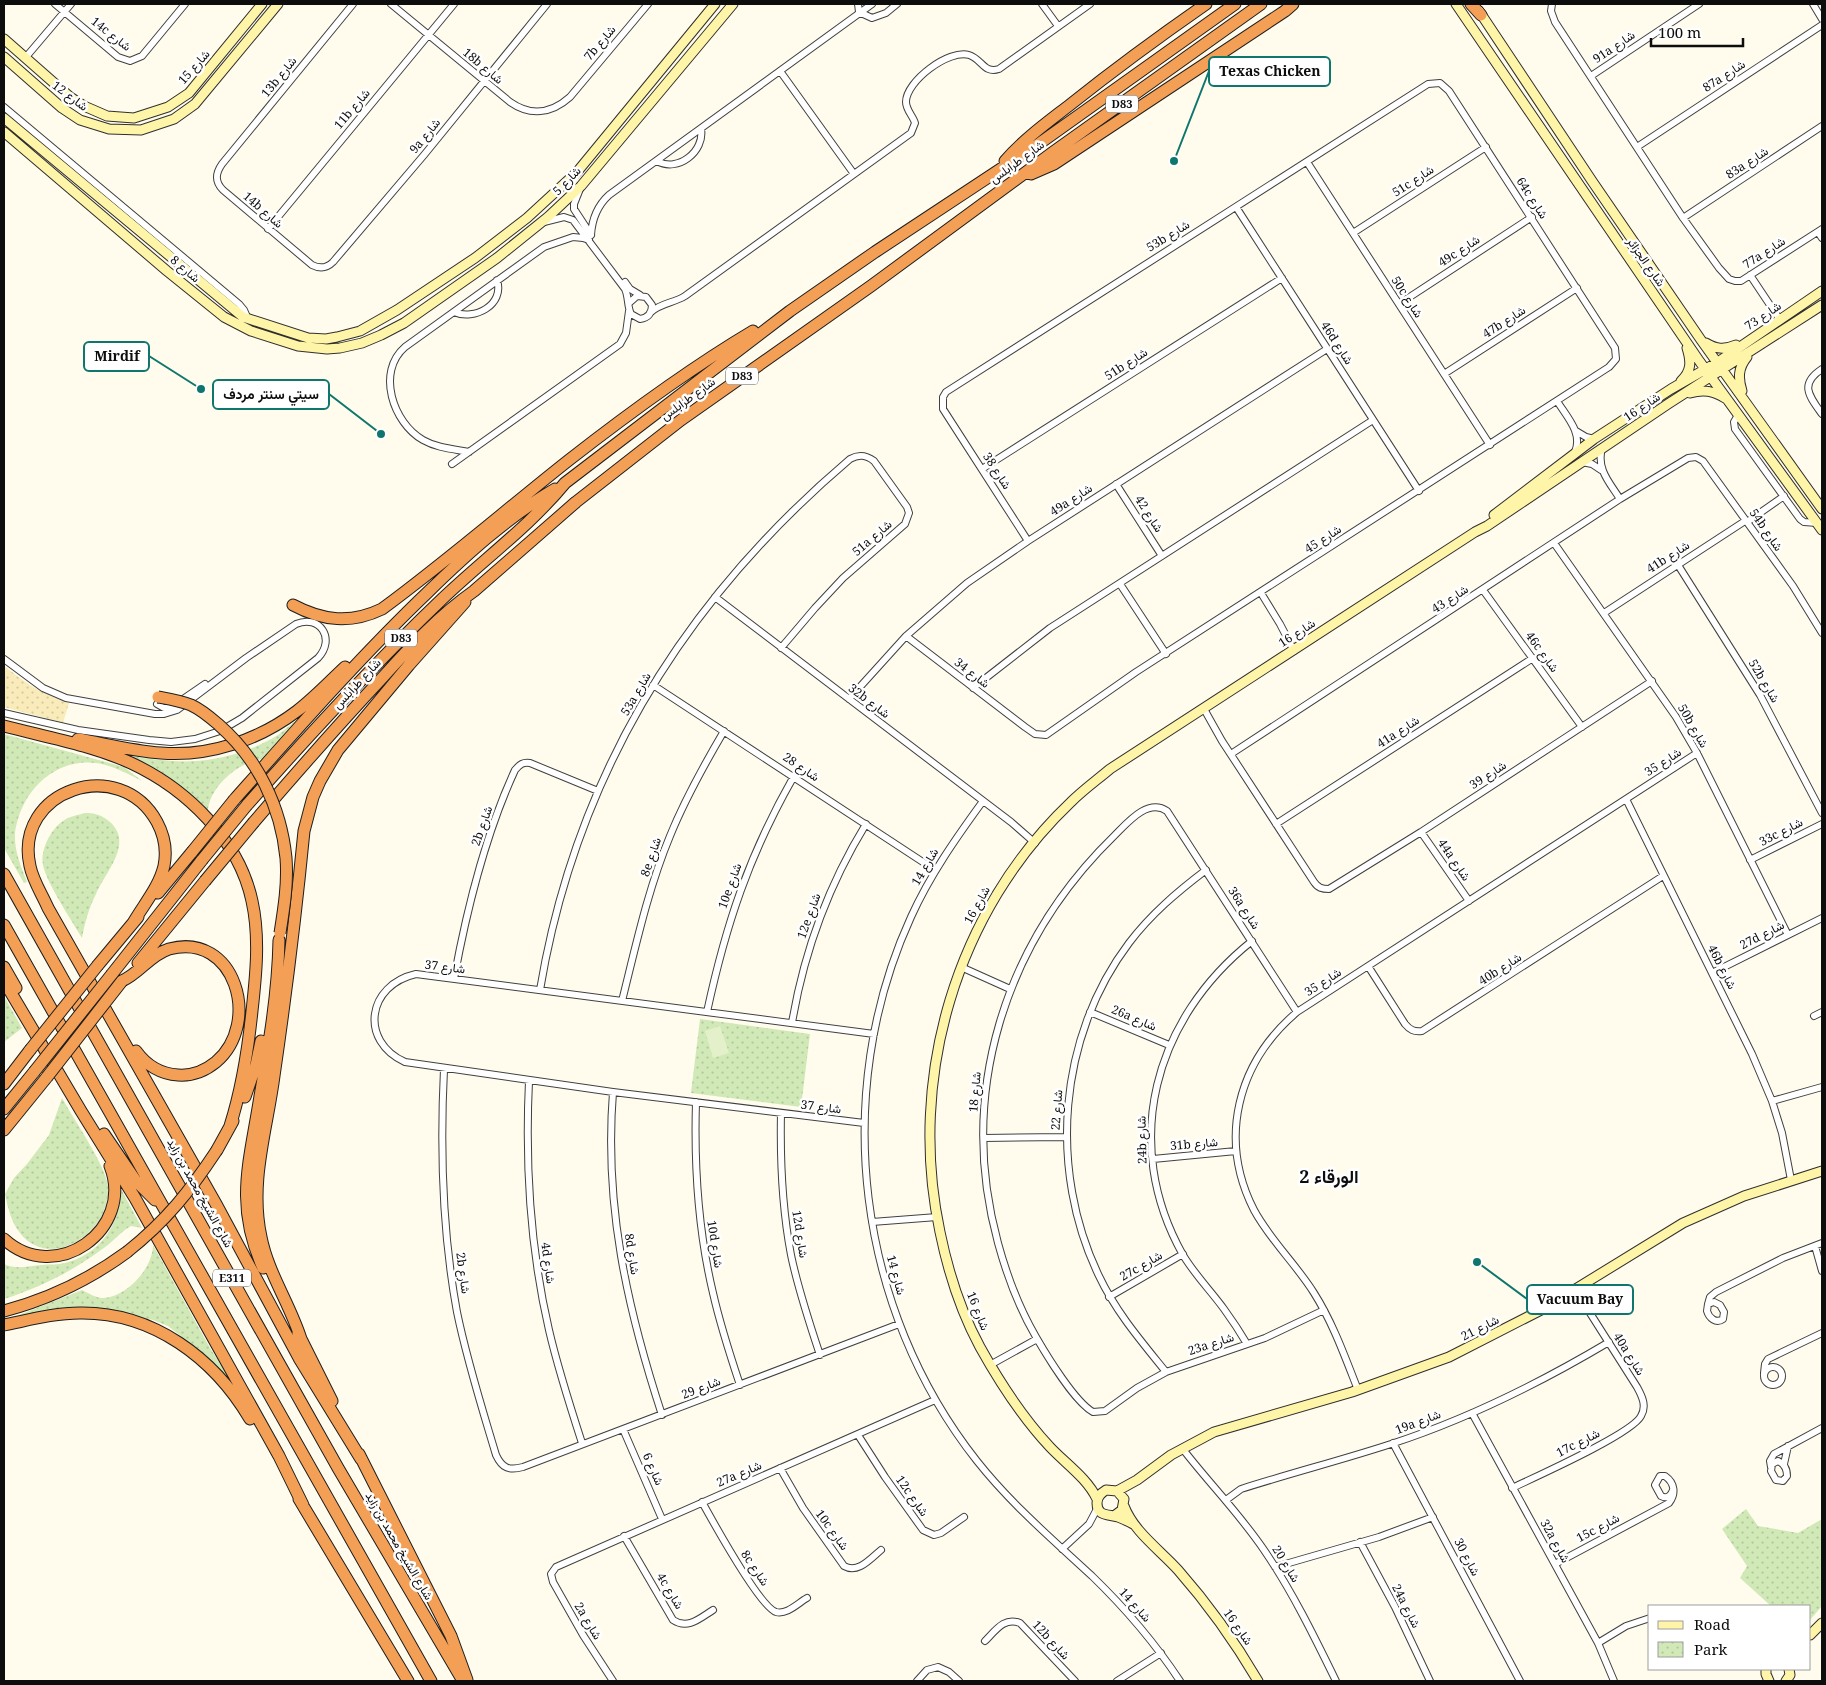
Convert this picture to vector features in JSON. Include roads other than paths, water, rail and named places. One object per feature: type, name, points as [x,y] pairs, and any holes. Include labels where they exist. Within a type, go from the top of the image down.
[{"type":"highway","points":[[996,172],[1022,142],[1131,57],[1206,4]]},
{"type":"highway","name":"شارع طرابلس","points":[[4,1109],[247,804],[313,730],[404,635],[544,507],[566,483],[790,311],[1040,143],[1235,4]]},
{"type":"highway","name":"شارع طرابلس","points":[[122,981],[319,746],[408,650],[450,609],[474,591],[576,502],[681,420],[871,286],[1261,4]]},
{"type":"highway","points":[[1022,176],[1038,172],[1054,164],[1289,8],[1302,4]]},
{"type":"highway","points":[[1471,4],[1481,15]]},
{"type":"highway","points":[[293,605],[317,615],[343,619],[363,617],[382,609],[570,459],[622,420],[718,353],[790,311]]},
{"type":"highway","points":[[30,733],[70,737],[162,753],[203,751],[223,747],[262,732],[291,715],[485,541],[538,500],[566,483]]},
{"type":"highway","points":[[301,1339],[266,1255],[258,1222],[257,1185],[260,1156],[276,1066],[304,831],[320,781],[338,750],[474,591]]},
{"type":"highway","points":[[4,1084],[98,965],[234,800],[393,625]]},
{"type":"highway","points":[[4,1311],[40,1300],[76,1285],[94,1275],[127,1252],[170,1214],[218,1150],[245,1096],[256,1065],[279,937],[286,884],[286,859],[276,811],[268,790],[247,756],[226,731],[201,711],[186,704],[158,699]]},
{"type":"highway","points":[[4,726],[115,757],[163,781],[187,799],[207,818],[240,866],[252,902],[257,946],[250,1039],[241,1088],[230,1126]]},
{"type":"highway","points":[[133,923],[162,874],[165,854],[159,825],[142,803],[120,789],[93,785],[67,792],[45,808],[35,823],[29,844],[30,865],[34,879],[48,908],[221,1212],[299,1358],[361,1459]]},
{"type":"highway","name":"شارع الشيخ محمد بن زايد","points":[[4,874],[338,1468],[463,1681]]},
{"type":"highway","name":"E311","points":[[4,925],[431,1681]]},
{"type":"highway","points":[[279,937],[277,979],[264,1074],[247,1164],[246,1203],[252,1240],[284,1309],[451,1636],[467,1681]]},
{"type":"highway","points":[[4,1130],[122,981],[161,952],[174,948],[197,949],[218,959],[231,974],[238,993],[240,1014],[235,1036],[223,1056],[204,1070],[187,1075],[168,1073],[156,1069],[140,1056],[129,1040],[120,1033]]},
{"type":"highway","points":[[4,968],[78,1094],[116,1152],[140,1186],[160,1203]]},
{"type":"highway","points":[[4,981],[108,1161],[113,1173],[115,1186],[114,1200],[106,1223],[96,1236],[83,1247],[59,1255],[42,1256],[18,1250],[4,1240]]},
{"type":"highway","points":[[4,1076],[15,1062],[30,1050]]},
{"type":"highway","points":[[80,1112],[135,1198],[280,1456],[303,1505]]},
{"type":"highway","points":[[4,1140],[11,1129],[14,1117]]},
{"type":"highway","points":[[4,1325],[68,1313],[99,1314],[141,1323],[174,1339],[207,1365],[236,1397],[408,1681]]},
{"type":"street","name":"14c شارع","points":[[55,4],[118,57],[130,61],[142,56],[185,4]]},
{"type":"street","points":[[26,58],[71,4]]},
{"type":"street","name":"شارع 15","points":[[70,97],[92,110],[117,118],[142,116],[168,107],[195,86],[262,4]]},
{"type":"street","name":"شارع 15","points":[[188,110],[278,4]]},
{"type":"street","name":"13b شارع","points":[[222,164],[353,4]]},
{"type":"street","name":"18b شارع","points":[[391,4],[516,107],[532,112],[541,112],[557,107],[570,97]]},
{"type":"street","name":"11b شارع","points":[[268,229],[454,4]]},
{"type":"street","name":"9a شارع","points":[[312,265],[321,268],[330,265],[424,155],[547,4]]},
{"type":"street","name":"7b شارع","points":[[570,97],[648,4]]},
{"type":"street","name":"شارع 5","points":[[375,324],[475,258],[511,231],[577,172],[715,4]]},
{"type":"street","name":"شارع 5","points":[[381,335],[414,316],[491,262],[540,223],[581,186],[733,4]]},
{"type":"street","points":[[858,4],[859,12]]},
{"type":"street","points":[[590,238],[595,213],[609,195],[872,4]]},
{"type":"street","points":[[859,12],[868,17],[877,17],[898,4]]},
{"type":"street","points":[[1042,4],[1058,26]]},
{"type":"street","points":[[626,333],[631,326],[640,319],[647,317],[651,312],[664,304],[685,296],[913,130],[914,120],[906,104],[907,96],[918,80],[936,64],[964,54],[973,57],[987,69],[996,70],[1090,4]]},
{"type":"street","name":"شارع الجزائر","points":[[1456,4],[1683,338],[1820,527]]},
{"type":"street","name":"شارع الجزائر","points":[[1475,4],[1701,340],[1822,509]]},
{"type":"street","points":[[1552,4],[1551,11],[1555,22],[1684,218]]},
{"type":"street","name":"91a شارع","points":[[1591,76],[1699,4]]},
{"type":"street","points":[[1813,4],[1822,19]]},
{"type":"street","name":"87a شارع","points":[[1637,147],[1822,25]]},
{"type":"street","name":"شارع 12","points":[[4,39],[70,97]]},
{"type":"street","name":"شارع 12","points":[[4,57],[69,113],[89,124],[99,127],[118,130],[141,130],[166,122],[188,110]]},
{"type":"street","points":[[780,71],[854,174]]},
{"type":"street","name":"64c شارع","points":[[1423,87],[1434,82],[1445,86],[1532,217],[1612,343]]},
{"type":"street","name":"53b شارع","points":[[946,414],[943,408],[943,397],[951,388],[1423,87]]},
{"type":"street","points":[[4,107],[239,304],[248,319]]},
{"type":"street","name":"شارع 8","points":[[4,118],[229,307],[248,319],[316,339],[349,335],[375,324]]},
{"type":"street","name":"83a شارع","points":[[1684,218],[1822,126]]},
{"type":"street","points":[[657,161],[668,165],[680,163],[689,158],[699,146],[702,137],[701,129]]},
{"type":"street","points":[[4,132],[10,130],[24,140],[32,142]]},
{"type":"street","name":"شارع 8","points":[[4,132],[196,295],[238,325],[289,344],[316,349],[340,348],[362,343],[381,335]]},
{"type":"street","name":"51c شارع","points":[[1353,234],[1486,148]]},
{"type":"street","name":"50c شارع","points":[[1307,162],[1490,445]]},
{"type":"street","name":"14b شارع","points":[[222,164],[217,175],[219,186],[312,265]]},
{"type":"street","points":[[452,464],[623,341],[626,333],[630,303],[625,289],[590,238],[574,209],[581,186]]},
{"type":"street","name":"46d شارع","points":[[1236,207],[1419,491]]},
{"type":"street","points":[[578,216],[589,217],[595,213]]},
{"type":"street","points":[[540,223],[564,217],[571,218],[590,238],[628,286],[640,295],[664,304]]},
{"type":"street","name":"49c شارع","points":[[1399,304],[1532,217]]},
{"type":"street","name":"77a شارع","points":[[1684,218],[1719,268],[1729,279],[1735,281],[1741,281],[1820,230]]},
{"type":"street","points":[[570,238],[575,232],[577,224]]},
{"type":"street","points":[[1820,230],[1822,238]]},
{"type":"street","points":[[491,262],[488,258],[488,253],[507,239],[511,231]]},
{"type":"street","points":[[468,452],[432,444],[412,433],[399,416],[391,390],[391,369],[398,354],[405,347],[544,247],[570,238],[590,238]]},
{"type":"street","points":[[1750,275],[1780,320]]},
{"type":"street","name":"51b شارع","points":[[982,469],[1282,278]]},
{"type":"street","points":[[454,312],[470,315],[486,310],[498,291],[498,280]]},
{"type":"street","name":"47b شارع","points":[[1444,374],[1577,288]]},
{"type":"street","name":"شارع 73","points":[[1720,366],[1752,338],[1822,291]]},
{"type":"street","points":[[630,303],[640,295]]},
{"type":"street","points":[[648,298],[652,305],[651,312]]},
{"type":"street","name":"شارع 73","points":[[1720,366],[1754,350],[1822,305]]},
{"type":"street","points":[[629,311],[634,317],[640,319]]},
{"type":"street","points":[[1671,390],[1690,368],[1690,358],[1683,338]]},
{"type":"street","points":[[1701,340],[1713,347],[1723,349],[1752,338]]},
{"type":"street","name":"شارع 45","points":[[1025,727],[1040,735],[1051,732],[1107,692],[1490,445],[1613,364],[1616,354],[1612,343]]},
{"type":"street","name":"49a شارع","points":[[849,699],[906,636],[967,583],[1028,541],[1327,348]]},
{"type":"street","points":[[1744,398],[1739,381],[1739,370],[1743,362],[1754,350]]},
{"type":"street","name":"شارع 16","points":[[1475,532],[1489,519],[1594,439],[1671,390],[1720,366]]},
{"type":"street","points":[[1822,369],[1812,376],[1808,389],[1813,401],[1822,414]]},
{"type":"street","name":"شارع 16","points":[[1097,1503],[1084,1480],[1034,1428],[979,1345],[958,1295],[936,1214],[930,1158],[931,1095],[937,1050],[960,970],[990,908],[1006,881],[1036,841],[1071,801],[1110,769],[1487,526],[1681,395],[1708,373]]},
{"type":"street","points":[[1681,395],[1706,390],[1715,392],[1728,399]]},
{"type":"street","points":[[1557,401],[1576,431],[1578,444],[1575,452]]},
{"type":"street","name":"شارع 38","points":[[946,414],[1028,541]]},
{"type":"street","points":[[1738,415],[1734,422],[1735,429],[1802,521],[1820,527]]},
{"type":"street","points":[[973,688],[1050,628],[1373,420]]},
{"type":"street","points":[[1576,431],[1594,439]]},
{"type":"street","points":[[1601,470],[1602,448]]},
{"type":"street","name":"51a شارع","points":[[781,648],[829,593],[861,562],[900,529],[908,519],[907,507],[874,461],[862,455],[856,456],[845,463]]},
{"type":"street","name":"54b شارع","points":[[1681,461],[1696,457],[1703,461],[1793,586],[1822,633]]},
{"type":"street","name":"شارع 43","points":[[1230,754],[1681,461]]},
{"type":"street","points":[[1582,462],[1592,464],[1601,470],[1620,500]]},
{"type":"street","name":"53a شارع","points":[[540,990],[547,948],[559,900],[582,830],[598,791],[653,685],[682,640],[742,563],[784,518],[845,463]]},
{"type":"street","name":"شارع 42","points":[[1116,484],[1162,556]]},
{"type":"street","name":"41b شارع","points":[[1604,613],[1784,496]]},
{"type":"street","name":"50b شارع","points":[[1554,543],[1676,716],[1697,753],[1788,935]]},
{"type":"street","name":"52b شارع","points":[[1678,565],[1760,695],[1822,813]]},
{"type":"street","points":[[1120,584],[1166,654]]},
{"type":"street","name":"46c شارع","points":[[1484,590],[1582,727]]},
{"type":"street","points":[[1261,593],[1296,649]]},
{"type":"street","name":"32b شارع","points":[[715,597],[1036,841]]},
{"type":"street","points":[[4,659],[43,688],[66,698],[160,714],[177,710],[246,658],[300,622],[316,624],[326,636],[325,648],[318,658],[253,710],[220,731],[195,739],[171,742],[149,740],[78,730],[4,714]]},
{"type":"street","name":"شارع 34","points":[[906,636],[1025,727]]},
{"type":"street","points":[[158,699],[164,708],[170,708],[234,664],[246,658]]},
{"type":"street","name":"41a شارع","points":[[1276,824],[1533,658]]},
{"type":"street","name":"شارع 39","points":[[1276,824],[1318,886],[1323,889],[1329,889],[1421,832],[1652,681]]},
{"type":"street","name":"شارع 28","points":[[653,685],[935,870]]},
{"type":"street","points":[[1202,710],[1276,824]]},
{"type":"street","name":"8e شارع","points":[[622,1001],[645,909],[670,836],[688,796],[724,731]]},
{"type":"street","name":"شارع 35","points":[[1355,1391],[1347,1364],[1324,1310],[1306,1281],[1265,1228],[1254,1210],[1240,1172],[1236,1151],[1237,1118],[1240,1101],[1251,1069],[1260,1052],[1276,1031],[1297,1012],[1697,753]]},
{"type":"street","name":"2b شارع","points":[[454,979],[474,886],[492,830],[515,770],[520,764],[530,763],[598,791]]},
{"type":"street","name":"10e شارع","points":[[707,1012],[724,940],[743,881],[767,825],[794,776]]},
{"type":"street","name":"46b شارع","points":[[1626,799],[1752,1054],[1772,1101],[1794,1179]]},
{"type":"street","name":"شارع 14","points":[[983,801],[935,870],[910,919],[889,974],[874,1034],[867,1079],[864,1123],[866,1174],[872,1225],[886,1283],[899,1324],[915,1362],[935,1400],[962,1441],[993,1480],[1027,1517],[1111,1595],[1161,1653],[1180,1681]]},
{"type":"street","name":"شارع 18","points":[[1110,1408],[1099,1412],[1087,1409],[1058,1372],[1037,1339],[1013,1291],[995,1235],[987,1194],[984,1166],[986,1087],[989,1062],[1001,1013],[1010,989],[1038,930],[1076,876],[1121,829],[1148,807],[1162,807],[1171,816]]},
{"type":"street","name":"36a شارع","points":[[1171,816],[1297,1012]]},
{"type":"street","name":"12e شارع","points":[[792,1023],[804,966],[814,932],[841,868],[866,824]]},
{"type":"street","name":"33c شارع","points":[[1750,860],[1822,824]]},
{"type":"street","name":"44a شارع","points":[[1421,832],[1469,901]]},
{"type":"street","name":"شارع 22","points":[[1166,1372],[1125,1321],[1110,1297],[1089,1254],[1075,1208],[1068,1161],[1068,1105],[1079,1043],[1101,988],[1129,943],[1164,904],[1206,870]]},
{"type":"street","name":"40b شارع","points":[[1368,966],[1409,1029],[1415,1032],[1422,1031],[1663,876]]},
{"type":"street","name":"27d شارع","points":[[1712,973],[1822,918]]},
{"type":"street","name":"24b شارع","points":[[1247,1344],[1233,1321],[1196,1274],[1183,1254],[1162,1206],[1155,1181],[1151,1134],[1158,1081],[1169,1045],[1191,1005],[1205,986],[1220,969],[1252,941]]},
{"type":"street","points":[[960,970],[1010,989]]},
{"type":"street","name":"شارع 37","points":[[864,1123],[613,1092],[405,1062],[395,1058],[386,1050],[376,1031],[374,1020],[380,998],[386,989],[405,977],[416,974],[874,1034]]},
{"type":"street","name":"26a شارع","points":[[1090,1012],[1169,1045]]},
{"type":"street","points":[[1814,1016],[1822,1012]]},
{"type":"street","name":"2b شارع","points":[[444,1069],[443,1190],[453,1284],[464,1345],[481,1408],[499,1462],[509,1470]]},
{"type":"street","name":"4d شارع","points":[[529,1080],[528,1172],[536,1258],[549,1330],[558,1367],[582,1444]]},
{"type":"street","points":[[1772,1101],[1822,1086]]},
{"type":"street","name":"8d شارع","points":[[613,1092],[611,1152],[619,1246],[635,1326],[662,1415]]},
{"type":"street","name":"10d شارع","points":[[696,1102],[695,1164],[702,1237],[715,1301],[740,1385]]},
{"type":"street","name":"12d شارع","points":[[781,1113],[781,1170],[788,1237],[797,1283],[820,1355]]},
{"type":"street","points":[[984,1138],[1067,1137]]},
{"type":"street","name":"31b شارع","points":[[1153,1159],[1236,1151]]},
{"type":"street","name":"شارع 21","points":[[1117,1491],[1137,1480],[1159,1462],[1184,1447],[1230,1426],[1355,1391],[1449,1357],[1511,1326],[1576,1290],[1683,1223],[1724,1204],[1822,1171]]},
{"type":"street","points":[[872,1225],[936,1214]]},
{"type":"street","points":[[1708,1304],[1714,1302],[1720,1305],[1724,1316],[1720,1321],[1717,1321],[1708,1314],[1706,1307],[1713,1294],[1768,1265],[1822,1243]]},
{"type":"street","points":[[1815,1246],[1822,1271]]},
{"type":"street","name":"27c شارع","points":[[1110,1297],[1183,1254]]},
{"type":"street","points":[[1720,1305],[1724,1289]]},
{"type":"street","name":"40a شارع","points":[[1576,1290],[1641,1394],[1644,1408]]},
{"type":"street","name":"23a شارع","points":[[1110,1408],[1136,1388],[1166,1372],[1247,1344],[1324,1310]]},
{"type":"street","name":"شارع 29","points":[[509,1470],[523,1467],[623,1430],[899,1324]]},
{"type":"street","points":[[1785,1352],[1779,1360],[1777,1369],[1781,1379],[1780,1382],[1775,1386],[1769,1385],[1764,1372],[1768,1359],[1822,1333]]},
{"type":"street","points":[[992,1367],[1037,1339]]},
{"type":"street","name":"19a شارع","points":[[1226,1500],[1241,1489],[1393,1444],[1472,1413],[1555,1373],[1609,1342]]},
{"type":"street","points":[[1764,1372],[1768,1368],[1775,1367],[1777,1369]]},
{"type":"street","name":"27a شارع","points":[[553,1570],[662,1518],[858,1435],[935,1400]]},
{"type":"street","name":"17c شارع","points":[[1512,1488],[1614,1437],[1637,1423],[1642,1416],[1644,1408]]},
{"type":"street","name":"32a شارع","points":[[1472,1413],[1598,1643],[1614,1681]]},
{"type":"street","points":[[1788,1446],[1784,1464],[1787,1476],[1780,1482],[1774,1478],[1771,1467],[1770,1461],[1774,1454],[1788,1446],[1822,1428]]},
{"type":"street","name":"شارع 6","points":[[623,1430],[662,1518]]},
{"type":"street","name":"12c شارع","points":[[858,1435],[890,1485],[923,1530],[928,1533],[941,1534],[964,1517]]},
{"type":"street","name":"شارع 30","points":[[1393,1444],[1520,1681]]},
{"type":"street","name":"شارع 20","points":[[1184,1447],[1252,1533],[1275,1567],[1297,1604],[1336,1681]]},
{"type":"street","points":[[1771,1467],[1772,1464],[1778,1461],[1784,1464]]},
{"type":"street","name":"10c شارع","points":[[780,1468],[803,1508],[844,1566],[858,1568],[881,1550]]},
{"type":"street","points":[[1652,1512],[1658,1503],[1656,1481],[1662,1475],[1670,1480],[1673,1490],[1670,1496],[1667,1497],[1660,1496],[1658,1493]]},
{"type":"street","name":"شارع 16","points":[[1084,1480],[1106,1490]]},
{"type":"street","name":"شارع 21","points":[[1124,1503],[1137,1480]]},
{"type":"street","points":[[1064,1551],[1089,1524],[1099,1496],[1106,1490],[1112,1489],[1117,1491],[1124,1503],[1118,1514],[1089,1524]]},
{"type":"street","name":"15c شارع","points":[[1555,1564],[1669,1503],[1673,1497],[1673,1490]]},
{"type":"street","name":"8c شارع","points":[[702,1502],[741,1568],[770,1609],[778,1612],[786,1611],[807,1598]]},
{"type":"street","points":[[1097,1503],[1110,1516]]},
{"type":"street","name":"شارع 16","points":[[1124,1503],[1133,1524],[1198,1594],[1258,1681]]},
{"type":"street","name":"شارع 16","points":[[1110,1516],[1133,1524]]},
{"type":"street","points":[[1275,1567],[1397,1531],[1433,1517]]},
{"type":"street","name":"4c شارع","points":[[624,1536],[673,1620],[678,1623],[689,1624],[713,1610]]},
{"type":"street","name":"24a شارع","points":[[1360,1542],[1398,1614],[1430,1681]]},
{"type":"street","name":"2a شارع","points":[[553,1570],[551,1578],[563,1602],[613,1681]]},
{"type":"street","points":[[1598,1643],[1626,1626],[1648,1619]]},
{"type":"street","name":"12b شارع","points":[[985,1641],[1003,1623],[1009,1621],[1020,1623],[1075,1681]]},
{"type":"street","points":[[1811,1634],[1822,1623]]},
{"type":"street","points":[[1117,1681],[1161,1653]]},
{"type":"street","points":[[917,1681],[927,1670],[938,1667],[949,1672],[959,1681]]},
{"type":"street","points":[[1786,1681],[1790,1670]]},
{"type":"street","points":[[1790,1670],[1794,1681]]},
{"type":"place","name":"Texas Chicken","points":[[1174,161]]},
{"type":"place","name":"Mirdif","points":[[201,389]]},
{"type":"place","name":"سيتي سنتر مردف","points":[[381,434]]},
{"type":"place","name":"Vacuum Bay","points":[[1477,1262]]},
{"type":"district","name":"الورقاء 2","points":[[1329,1177]]}]
